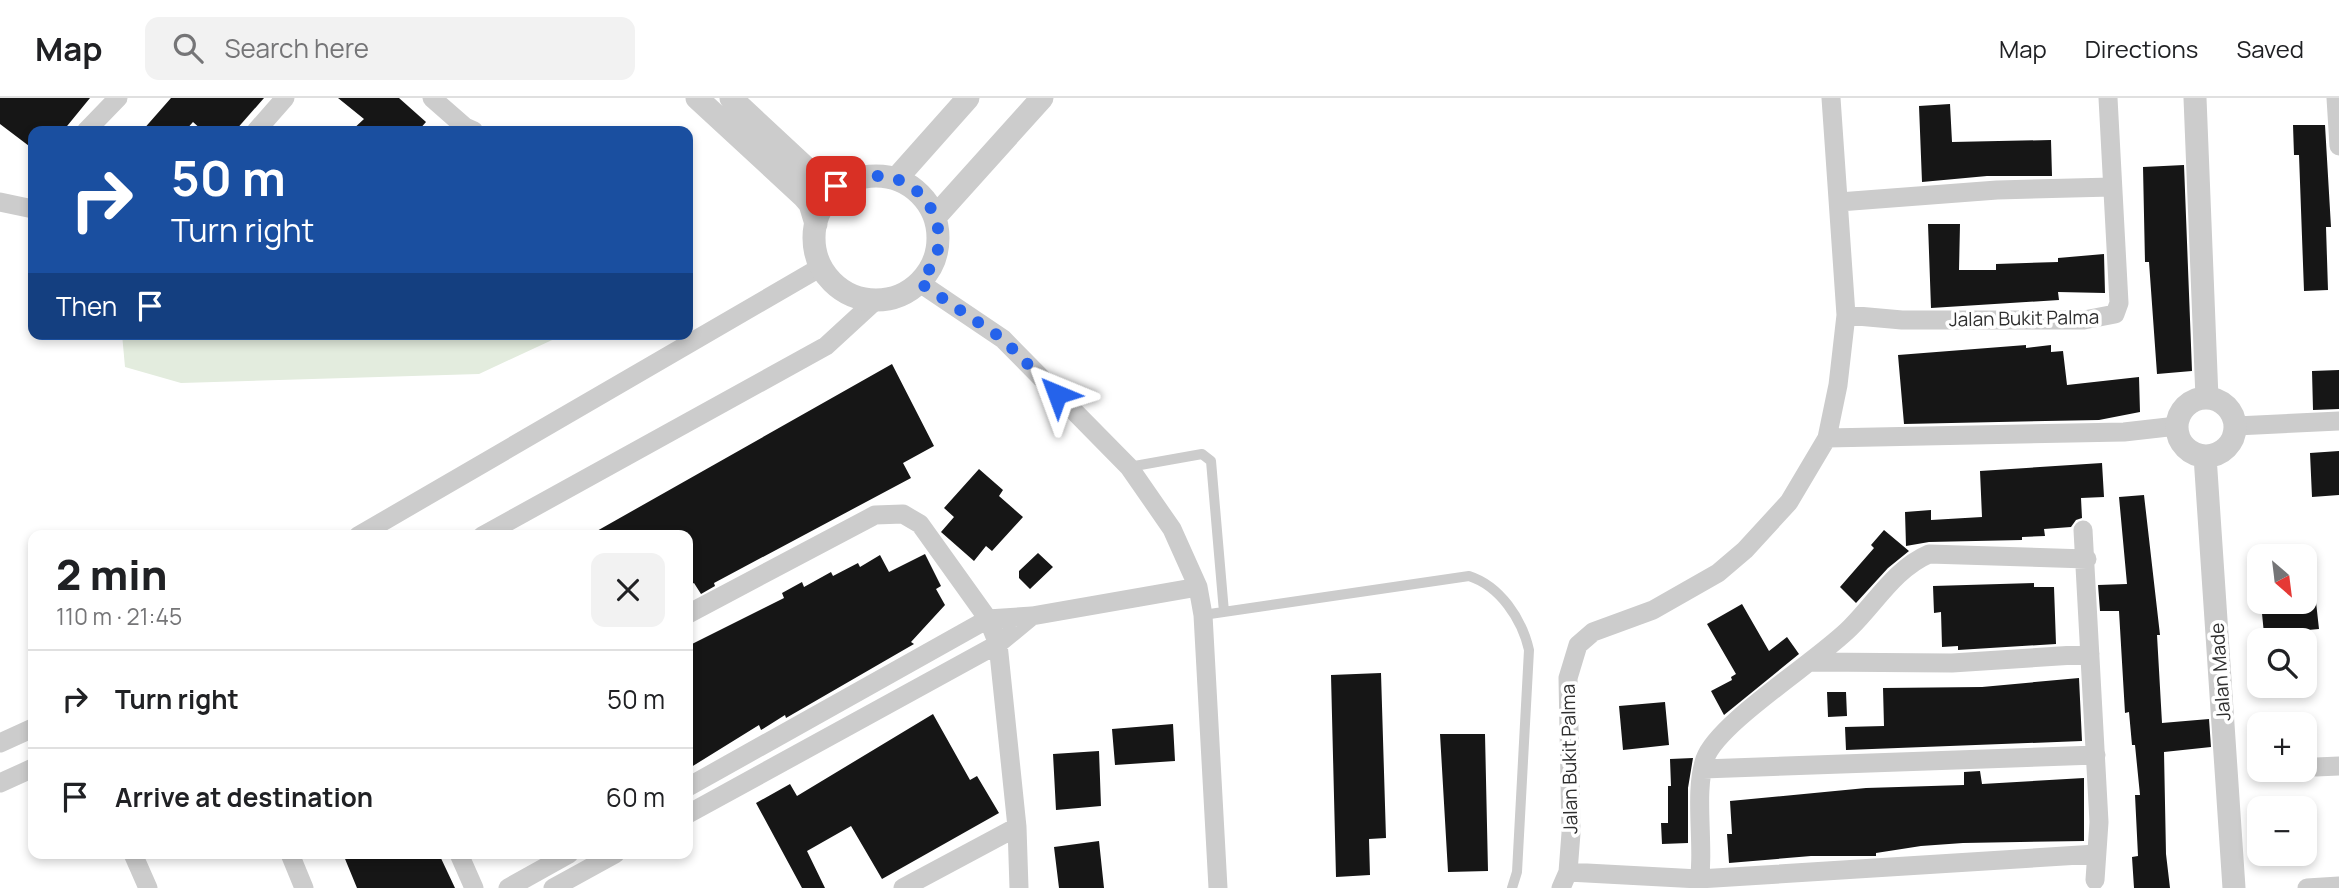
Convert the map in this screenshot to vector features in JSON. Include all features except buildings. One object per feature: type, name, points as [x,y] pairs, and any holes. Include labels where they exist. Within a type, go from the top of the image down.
[{"type":"street","points":[[91,126],[118,98]]},
{"type":"street","points":[[261,126],[285,98]]},
{"type":"street","points":[[432,98],[464,126]]},
{"type":"street","points":[[697,98],[810,204],[816,224],[815,250],[821,267],[843,292],[875,301],[899,296],[920,283],[933,264],[939,241],[935,217],[926,201],[913,188],[896,179],[877,176],[842,186],[828,199],[816,224]]},
{"type":"street","points":[[731,98],[819,180],[842,186]]},
{"type":"street","points":[[896,179],[968,98]]},
{"type":"street","points":[[935,217],[1042,98]]},
{"type":"street","name":"Jalan Bukit Palma","points":[[1831,98],[1846,315],[1838,385],[1827,438],[1789,502],[1745,550],[1718,573],[1653,610],[1593,632],[1578,645],[1568,678],[1573,790],[1564,880],[1699,884],[2096,854]]},
{"type":"street","name":"Jalan Bukit Palma","points":[[1846,315],[1902,320],[2084,320],[2115,314],[2119,303],[2108,98]]},
{"type":"street","points":[[2195,98],[2207,398]]},
{"type":"street","points":[[2336,98],[2339,146]]},
{"type":"street","points":[[1839,202],[1997,190],[2112,187]]},
{"type":"street","points":[[0,202],[28,208]]},
{"type":"street","points":[[368,530],[821,267]]},
{"type":"street","points":[[920,283],[1003,339],[1129,467],[1172,529],[1198,587],[1203,615],[1218,888]]},
{"type":"street","points":[[493,530],[826,346],[875,301]]},
{"type":"street","points":[[2207,398],[2227,407],[2235,426],[2226,448],[2205,456],[2185,447],[2177,426],[2186,406],[2207,398]]},
{"type":"street","points":[[2235,426],[2339,421]]},
{"type":"street","points":[[1827,438],[2124,432],[2177,426]]},
{"type":"street","name":"Jalan Made","points":[[2205,456],[2234,888]]},
{"type":"street","points":[[693,611],[875,515],[903,514],[920,524],[988,619],[998,644],[1017,827],[1019,888]]},
{"type":"street","points":[[2083,530],[2087,559],[2099,822],[2095,880]]},
{"type":"street","points":[[1699,884],[1703,769],[1706,757],[1731,725],[1812,662],[1851,627],[1907,566],[1929,554],[2087,559]]},
{"type":"street","points":[[693,784],[988,619],[1032,616],[1198,587]]},
{"type":"street","points":[[693,811],[998,644],[1032,616]]},
{"type":"street","points":[[1812,662],[1952,663],[2090,654]]},
{"type":"street","points":[[0,743],[28,730]]},
{"type":"street","points":[[1703,769],[2096,755]]},
{"type":"street","points":[[2317,767],[2339,766]]},
{"type":"street","points":[[0,783],[28,770]]},
{"type":"street","points":[[903,888],[1017,827]]},
{"type":"street","points":[[135,859],[146,887]]},
{"type":"street","points":[[292,859],[304,888]]},
{"type":"street","points":[[461,859],[474,888]]},
{"type":"street","points":[[508,888],[560,859]]},
{"type":"street","points":[[553,888],[606,859]]},
{"type":"street","points":[[2307,888],[2339,886]]},
{"type":"lane","points":[[1129,467],[1202,454],[1211,461],[1224,612]]},
{"type":"lane","points":[[1203,615],[1469,576],[1485,581],[1524,627],[1529,650],[1517,872],[1511,888]]},
{"type":"shaded area","points":[[123,340],[552,340],[479,374],[181,383],[125,367]]},
{"type":"route","points":[[836,186],[877,176],[896,179],[913,188],[926,201],[935,217],[939,241],[933,264],[920,283],[1003,339],[1057,394]]}]
